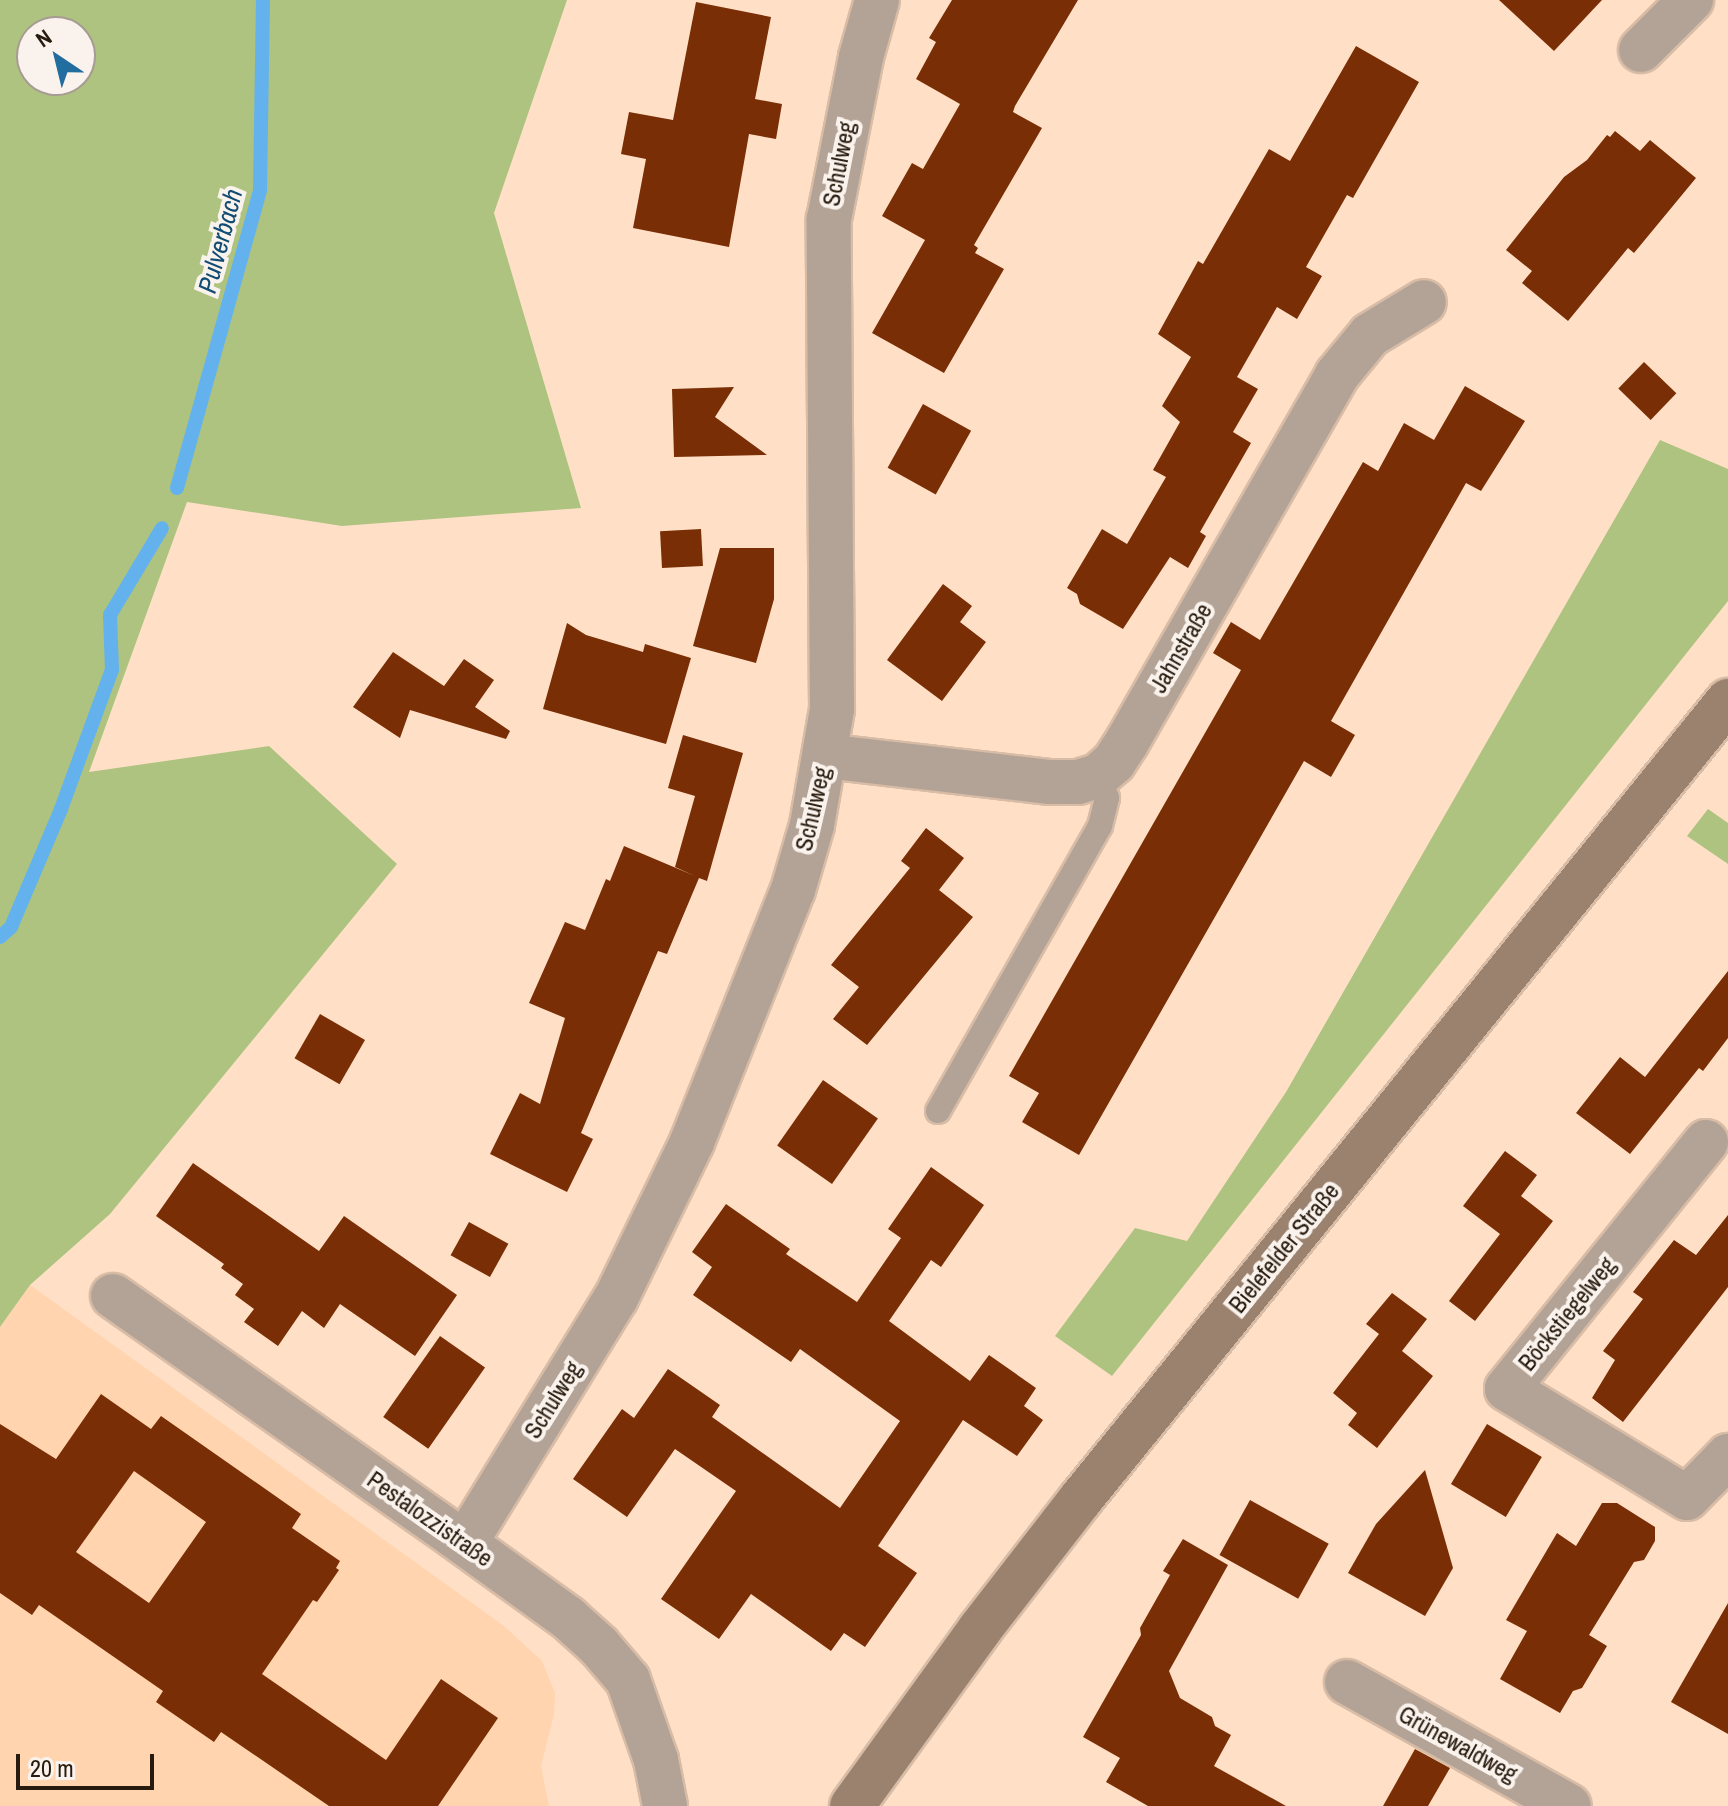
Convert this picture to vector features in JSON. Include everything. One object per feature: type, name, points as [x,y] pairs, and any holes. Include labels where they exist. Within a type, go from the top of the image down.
[{"type":"main road","name":"Bielefelder Straße","points":[[852,1806],[980,1629],[1080,1500],[1728,701]]},
{"type":"street","name":"Schulweg","points":[[465,1543],[616,1298],[692,1142],[793,890],[812,825],[832,709],[829,219],[861,57],[877,0]]},
{"type":"street","points":[[1641,50],[1691,0]]},
{"type":"street","name":"Jahnstraße","points":[[1098,776],[1114,762],[1127,742],[1337,375],[1370,335],[1424,302]]},
{"type":"street","points":[[825,756],[1051,782],[1078,782],[1098,776]]},
{"type":"street","name":"Böckstiegelweg","points":[[1706,1142],[1507,1389],[1687,1498],[1728,1456]]},
{"type":"street","name":"Pestalozzistraße","points":[[113,1296],[465,1543],[568,1618],[599,1646],[628,1680],[656,1760],[665,1806]]},
{"type":"street","name":"Grünewaldweg","points":[[1347,1682],[1569,1806]]},
{"type":"lane","points":[[938,1111],[1100,826],[1107,798],[1098,776]]},
{"type":"shaded area","points":[[30,1285],[504,1626],[542,1661],[555,1693],[554,1714],[541,1766],[549,1806],[0,1806],[0,1327]]},
{"type":"green space","points":[[0,0],[567,0],[494,213],[581,508],[342,526],[187,502],[89,772],[269,746],[397,864],[110,1214],[30,1285],[0,1327]]},
{"type":"green space","points":[[1660,440],[1728,469],[1728,601],[1112,1376],[1055,1336],[1135,1228],[1187,1241],[1286,1092]]},
{"type":"green space","points":[[1708,809],[1728,823],[1728,864],[1687,836]]},
{"type":"building","points":[[952,0],[1078,0],[1015,106],[1013,112],[1042,128],[974,245],[978,248],[975,253],[1004,269],[944,373],[872,333],[925,240],[882,216],[912,163],[923,169],[960,104],[916,79],[936,42],[929,38]]},
{"type":"building","points":[[1499,0],[1602,0],[1554,51]]},
{"type":"building","points":[[696,2],[771,17],[755,99],[782,104],[776,139],[749,134],[729,247],[633,228],[646,159],[621,154],[629,112],[673,120]]},
{"type":"building","points":[[1356,46],[1419,82],[1353,198],[1347,195],[1306,267],[1322,276],[1297,319],[1277,307],[1237,377],[1258,389],[1233,432],[1251,443],[1200,532],[1206,536],[1188,568],[1170,557],[1123,629],[1080,604],[1077,594],[1067,588],[1102,529],[1127,544],[1166,477],[1153,470],[1180,422],[1162,406],[1191,357],[1158,334],[1198,261],[1203,264],[1269,149],[1290,161]]},
{"type":"building","points":[[1615,131],[1640,151],[1650,140],[1696,178],[1634,253],[1628,248],[1568,321],[1522,283],[1532,271],[1506,250],[1564,177],[1587,160],[1607,135],[1610,137]]},
{"type":"building","points":[[1644,362],[1676,393],[1651,420],[1618,389]]},
{"type":"building","points":[[1465,386],[1525,421],[1481,491],[1466,483],[1331,721],[1355,735],[1331,777],[1304,761],[1079,1155],[1022,1122],[1039,1093],[1009,1076],[1241,670],[1213,653],[1231,622],[1260,640],[1363,462],[1378,471],[1404,423],[1434,440]]},
{"type":"building","points":[[734,387],[715,417],[767,455],[674,457],[672,389]]},
{"type":"building","points":[[923,404],[971,431],[936,495],[888,468]]},
{"type":"building","points":[[701,529],[703,566],[662,568],[660,531]]},
{"type":"building","points":[[720,548],[774,548],[774,599],[756,663],[693,646]]},
{"type":"building","points":[[943,584],[972,606],[960,622],[986,642],[942,701],[887,660]]},
{"type":"building","points":[[567,623],[586,635],[643,652],[645,644],[691,658],[666,744],[543,709]]},
{"type":"building","points":[[393,652],[444,686],[464,659],[494,680],[475,707],[510,731],[506,739],[410,710],[400,738],[353,707]]},
{"type":"building","points":[[683,735],[743,753],[707,881],[699,878],[667,954],[658,951],[581,1133],[593,1139],[567,1192],[490,1154],[520,1093],[540,1104],[565,1018],[529,1003],[565,922],[585,930],[606,879],[610,881],[624,846],[695,876],[675,867],[695,796],[668,788]]},
{"type":"building","points":[[926,828],[964,858],[939,890],[973,917],[867,1045],[833,1019],[859,987],[831,965],[910,868],[901,861]]},
{"type":"building","points":[[1728,971],[1728,1038],[1703,1071],[1699,1068],[1630,1154],[1576,1113],[1620,1057],[1645,1077]]},
{"type":"building","points":[[320,1014],[365,1040],[340,1084],[295,1058]]},
{"type":"building","points":[[823,1080],[878,1118],[832,1184],[777,1146]]},
{"type":"building","points":[[1505,1151],[1537,1175],[1521,1196],[1553,1221],[1475,1321],[1449,1301],[1500,1234],[1463,1206]]},
{"type":"building","points":[[193,1163],[319,1251],[344,1216],[457,1295],[415,1356],[340,1304],[324,1328],[302,1311],[278,1346],[244,1322],[254,1309],[235,1295],[243,1284],[221,1268],[224,1264],[156,1216]]},
{"type":"building","points":[[931,1167],[984,1205],[941,1267],[931,1260],[889,1321],[970,1381],[989,1355],[1036,1388],[1024,1406],[1043,1420],[1017,1456],[963,1420],[878,1546],[917,1573],[865,1647],[844,1633],[831,1651],[751,1594],[719,1639],[661,1599],[736,1491],[675,1449],[627,1517],[573,1479],[622,1409],[634,1418],[668,1369],[720,1405],[712,1417],[840,1508],[900,1421],[800,1349],[791,1362],[693,1295],[712,1267],[692,1252],[726,1204],[790,1249],[786,1254],[857,1302],[901,1238],[888,1229]]},
{"type":"building","points":[[1728,1215],[1728,1287],[1623,1422],[1592,1398],[1615,1360],[1603,1351],[1643,1299],[1633,1292],[1674,1240],[1696,1255]]},
{"type":"building","points":[[469,1222],[508,1244],[490,1277],[451,1255]]},
{"type":"building","points":[[1392,1293],[1427,1319],[1402,1351],[1433,1376],[1377,1448],[1348,1425],[1357,1413],[1333,1393],[1379,1334],[1366,1324]]},
{"type":"building","points":[[440,1336],[485,1368],[428,1449],[383,1417]]},
{"type":"building","points":[[101,1394],[151,1429],[161,1416],[301,1514],[292,1528],[340,1561],[336,1568],[339,1570],[317,1602],[313,1600],[262,1674],[386,1760],[441,1679],[498,1718],[438,1806],[329,1806],[221,1732],[214,1742],[156,1702],[163,1691],[39,1605],[32,1615],[0,1593],[0,1424],[56,1459]],"holes":[[[134,1471],[206,1522],[149,1603],[76,1552]]]},
{"type":"building","points":[[1487,1424],[1542,1457],[1506,1517],[1451,1484]]},
{"type":"building","points":[[1425,1470],[1453,1568],[1425,1616],[1348,1573],[1376,1524]]},
{"type":"building","points":[[1250,1500],[1329,1544],[1298,1599],[1219,1555]]},
{"type":"building","points":[[1602,1503],[1617,1503],[1655,1527],[1655,1541],[1644,1560],[1634,1562],[1589,1635],[1607,1646],[1582,1688],[1573,1691],[1560,1713],[1500,1679],[1527,1631],[1506,1620],[1557,1533],[1576,1546]]},
{"type":"building","points":[[1183,1539],[1228,1565],[1169,1671],[1180,1698],[1212,1717],[1215,1726],[1231,1735],[1214,1766],[1286,1806],[1148,1806],[1106,1782],[1120,1758],[1083,1737],[1141,1635],[1140,1628],[1170,1575],[1163,1571]]},
{"type":"building","points":[[1728,1603],[1728,1734],[1671,1702]]},
{"type":"building","points":[[1415,1749],[1450,1768],[1428,1806],[1383,1806]]},
{"type":"waterway","name":"Pulverbach","points":[[177,488],[260,190],[263,0]]},
{"type":"waterway","name":"Pulverbach","points":[[0,937],[11,927],[61,809],[112,670],[110,615],[162,528]]}]
